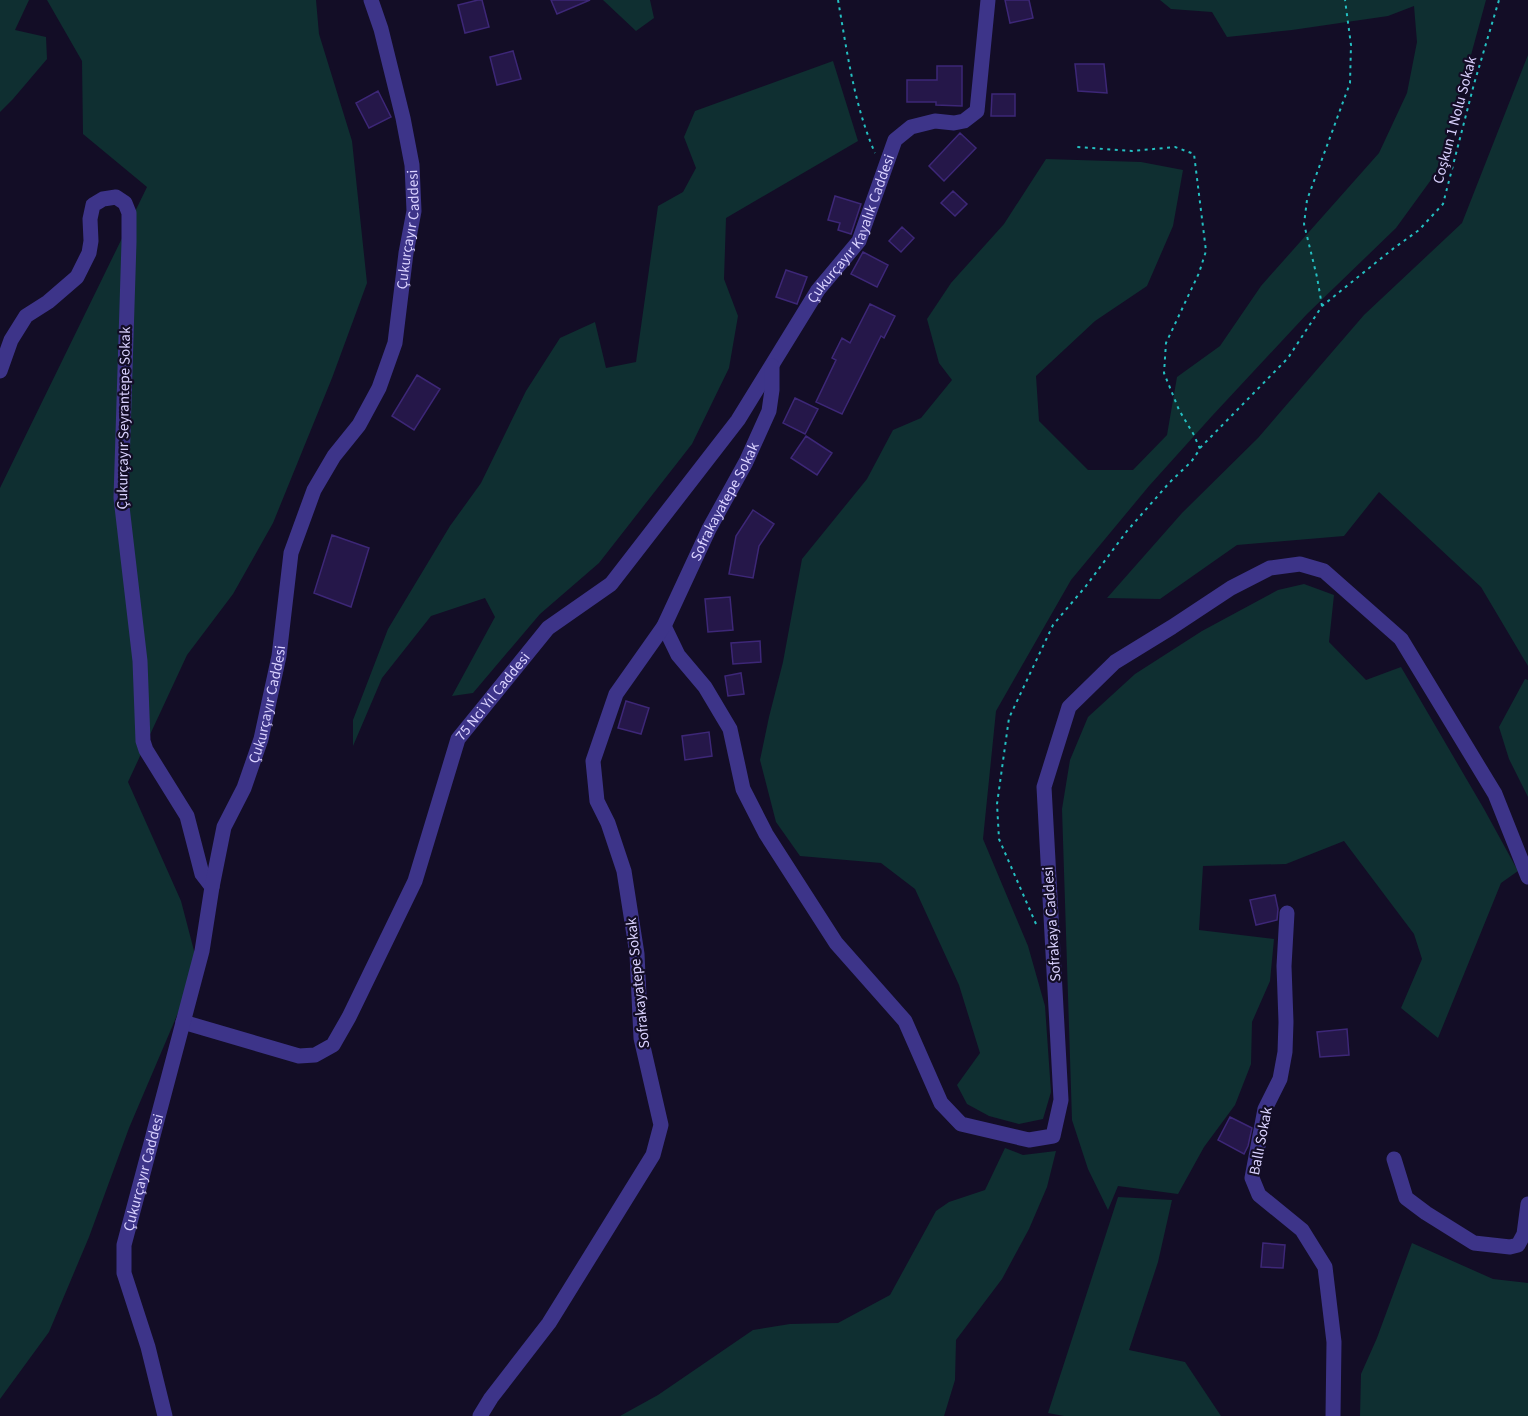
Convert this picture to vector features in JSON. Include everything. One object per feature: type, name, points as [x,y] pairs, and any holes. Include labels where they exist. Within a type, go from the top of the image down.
[{"type":"street","name":"Çukurçayır Caddesi","points":[[165,1416],[148,1347],[124,1273],[124,1245],[202,951],[224,827],[244,788],[261,739],[279,656],[291,553],[314,490],[334,456],[359,425],[380,388],[395,343],[406,253],[414,211],[412,165],[381,29],[370,0]]},
{"type":"street","name":"Çukurçayır Kayalık Caddesi","points":[[772,366],[818,290],[859,241],[895,140],[911,127],[935,121],[954,123],[964,121],[976,111],[988,0]]},
{"type":"street","name":"Çukurçayır Seyrantepe Sokak","points":[[0,371],[11,340],[26,316],[48,302],[78,277],[92,241],[90,219],[93,205],[103,199],[116,197],[124,203],[129,213],[121,498],[140,661],[143,741],[146,750],[187,816],[202,874],[212,887]]},
{"type":"street","name":"Sofrakayatepe Sokak","points":[[480,1416],[491,1398],[549,1323],[653,1155],[661,1125],[641,1038],[637,954],[624,871],[608,823],[597,801],[592,761],[616,694],[664,626],[709,529],[746,462],[769,411],[772,366]]},
{"type":"street","name":"75 Nci Yıl Caddesi","points":[[183,1022],[299,1056],[315,1054],[333,1045],[415,881],[458,739],[548,627],[611,584],[738,420],[772,366]]},
{"type":"street","name":"Sofrakaya Caddesi","points":[[664,626],[678,655],[705,687],[730,729],[743,789],[766,834],[836,944],[905,1021],[941,1103],[961,1124],[1029,1140],[1053,1136],[1061,1100],[1044,787],[1069,707],[1115,662],[1232,588],[1270,568],[1300,564],[1324,571],[1401,639],[1494,794],[1528,878]]},
{"type":"street","name":"Ballı Sokak","points":[[1287,913],[1284,966],[1285,1052],[1280,1079],[1264,1109],[1252,1178],[1259,1194],[1302,1230],[1325,1267],[1334,1342],[1333,1416]]},
{"type":"street","points":[[1394,1159],[1406,1198],[1426,1214],[1474,1243],[1510,1247],[1518,1245],[1524,1234],[1528,1204]]},
{"type":"path","points":[[838,0],[855,90],[870,143],[883,172]]},
{"type":"path","points":[[1322,306],[1304,224],[1307,200],[1350,83],[1351,45],[1345,0]]},
{"type":"path","name":"Coşkun 1 Nolu Sokak","points":[[1036,923],[999,839],[997,804],[1009,718],[1053,625],[1086,586],[1127,531],[1170,482],[1288,358],[1322,306],[1419,230],[1443,204],[1474,84],[1499,0]]},
{"type":"path","points":[[1077,147],[1132,151],[1175,147],[1194,154],[1206,251],[1199,273],[1166,343],[1164,373],[1179,410],[1200,449]]},
{"type":"green space","points":[[0,0],[29,0],[15,30],[46,37],[47,59],[0,112]]},
{"type":"green space","points":[[47,0],[316,0],[319,34],[352,141],[367,283],[332,378],[273,523],[233,594],[187,655],[128,782],[181,901],[198,966],[129,1128],[89,1237],[49,1332],[0,1399],[0,488],[147,187],[83,134],[82,61]]},
{"type":"green space","points":[[603,0],[650,0],[654,18],[636,31]]},
{"type":"green space","points":[[1160,0],[1486,0],[1436,173],[1396,228],[1307,314],[1212,416],[1149,486],[1071,580],[996,711],[983,839],[1028,946],[1045,1006],[1051,1092],[1043,1119],[1019,1124],[989,1116],[967,1104],[957,1085],[980,1053],[959,985],[915,889],[881,863],[800,856],[776,822],[760,760],[783,662],[802,559],[867,479],[893,430],[921,418],[952,380],[939,363],[927,319],[951,283],[1004,224],[1046,159],[1141,162],[1183,170],[1173,226],[1147,286],[1095,321],[1036,376],[1039,421],[1088,470],[1133,470],[1167,435],[1177,377],[1220,346],[1261,286],[1379,153],[1407,93],[1417,42],[1414,6],[1388,16],[1227,37],[1212,12],[1171,9]]},
{"type":"green space","points":[[1528,55],[1528,666],[1481,587],[1379,492],[1344,536],[1237,545],[1160,599],[1107,598],[1182,513],[1258,438],[1364,315],[1462,223]]},
{"type":"green space","points":[[833,61],[858,141],[726,218],[724,279],[738,316],[729,368],[692,444],[599,563],[540,614],[473,693],[452,696],[495,617],[485,598],[431,616],[382,678],[353,746],[353,720],[388,629],[450,526],[481,483],[526,391],[560,338],[595,322],[606,368],[636,362],[658,206],[683,192],[696,168],[684,137],[695,111]]},
{"type":"green space","points":[[1304,584],[1334,595],[1329,642],[1366,680],[1401,667],[1518,871],[1501,883],[1438,1038],[1401,1008],[1422,959],[1414,934],[1344,841],[1286,864],[1203,866],[1199,930],[1274,939],[1270,981],[1252,1022],[1251,1064],[1235,1105],[1204,1147],[1178,1194],[1118,1186],[1108,1210],[1088,1169],[1072,1120],[1062,809],[1070,760],[1088,717],[1135,674],[1202,631],[1278,590]]},
{"type":"green space","points":[[1525,679],[1528,680],[1528,797],[1509,759],[1499,727]]},
{"type":"green space","points":[[1005,1148],[1023,1155],[1056,1151],[1047,1187],[1029,1229],[1002,1279],[956,1340],[955,1380],[944,1416],[620,1416],[658,1395],[753,1330],[790,1324],[838,1323],[890,1295],[936,1211],[949,1202],[985,1190]]},
{"type":"green space","points":[[1118,1197],[1172,1200],[1158,1262],[1129,1350],[1185,1362],[1221,1416],[1064,1416],[1048,1413]]},
{"type":"green space","points":[[1412,1243],[1493,1279],[1528,1283],[1528,1416],[1360,1416],[1361,1374],[1377,1338]]},
{"type":"building","points":[[482,0],[489,27],[465,33],[458,5]]},
{"type":"building","points":[[551,0],[590,0],[557,14]]},
{"type":"building","points":[[1005,0],[1029,0],[1033,18],[1010,23]]},
{"type":"building","points":[[513,51],[521,79],[497,85],[490,57]]},
{"type":"building","points":[[1075,64],[1104,64],[1107,93],[1078,91]]},
{"type":"building","points":[[937,66],[962,66],[962,106],[936,105],[936,102],[907,102],[907,80],[937,80]]},
{"type":"building","points":[[378,91],[391,117],[369,128],[356,103]]},
{"type":"building","points":[[992,94],[1015,94],[1015,116],[991,116]]},
{"type":"building","points":[[960,133],[976,148],[944,181],[929,166]]},
{"type":"building","points":[[953,191],[967,204],[955,216],[941,203]]},
{"type":"building","points":[[835,196],[861,204],[851,234],[838,230],[840,223],[828,220]]},
{"type":"building","points":[[902,227],[914,238],[901,252],[889,241]]},
{"type":"building","points":[[863,252],[888,265],[877,287],[851,274]]},
{"type":"building","points":[[786,270],[807,277],[797,304],[776,297]]},
{"type":"building","points":[[870,304],[895,316],[884,338],[881,336],[842,414],[816,402],[836,360],[832,358],[842,338],[850,343]]},
{"type":"building","points":[[417,375],[440,389],[414,430],[392,416]]},
{"type":"building","points":[[795,398],[818,409],[805,434],[783,423]]},
{"type":"building","points":[[806,436],[832,453],[817,475],[791,458]]},
{"type":"building","points":[[753,510],[774,524],[759,546],[753,578],[729,574],[736,536]]},
{"type":"building","points":[[332,535],[369,548],[351,607],[314,593]]},
{"type":"building","points":[[730,597],[733,630],[708,632],[705,599]]},
{"type":"building","points":[[760,641],[761,662],[733,664],[731,643]]},
{"type":"building","points":[[741,673],[744,694],[728,696],[725,676]]},
{"type":"building","points":[[626,701],[649,708],[641,734],[618,728]]},
{"type":"building","points":[[709,732],[712,756],[685,760],[682,736]]},
{"type":"building","points":[[1275,895],[1278,909],[1277,920],[1256,925],[1250,900]]},
{"type":"building","points":[[1347,1029],[1349,1055],[1320,1057],[1317,1032]]},
{"type":"building","points":[[1230,1117],[1252,1128],[1244,1154],[1218,1140]]},
{"type":"building","points":[[1263,1243],[1285,1245],[1283,1268],[1261,1267]]}]
